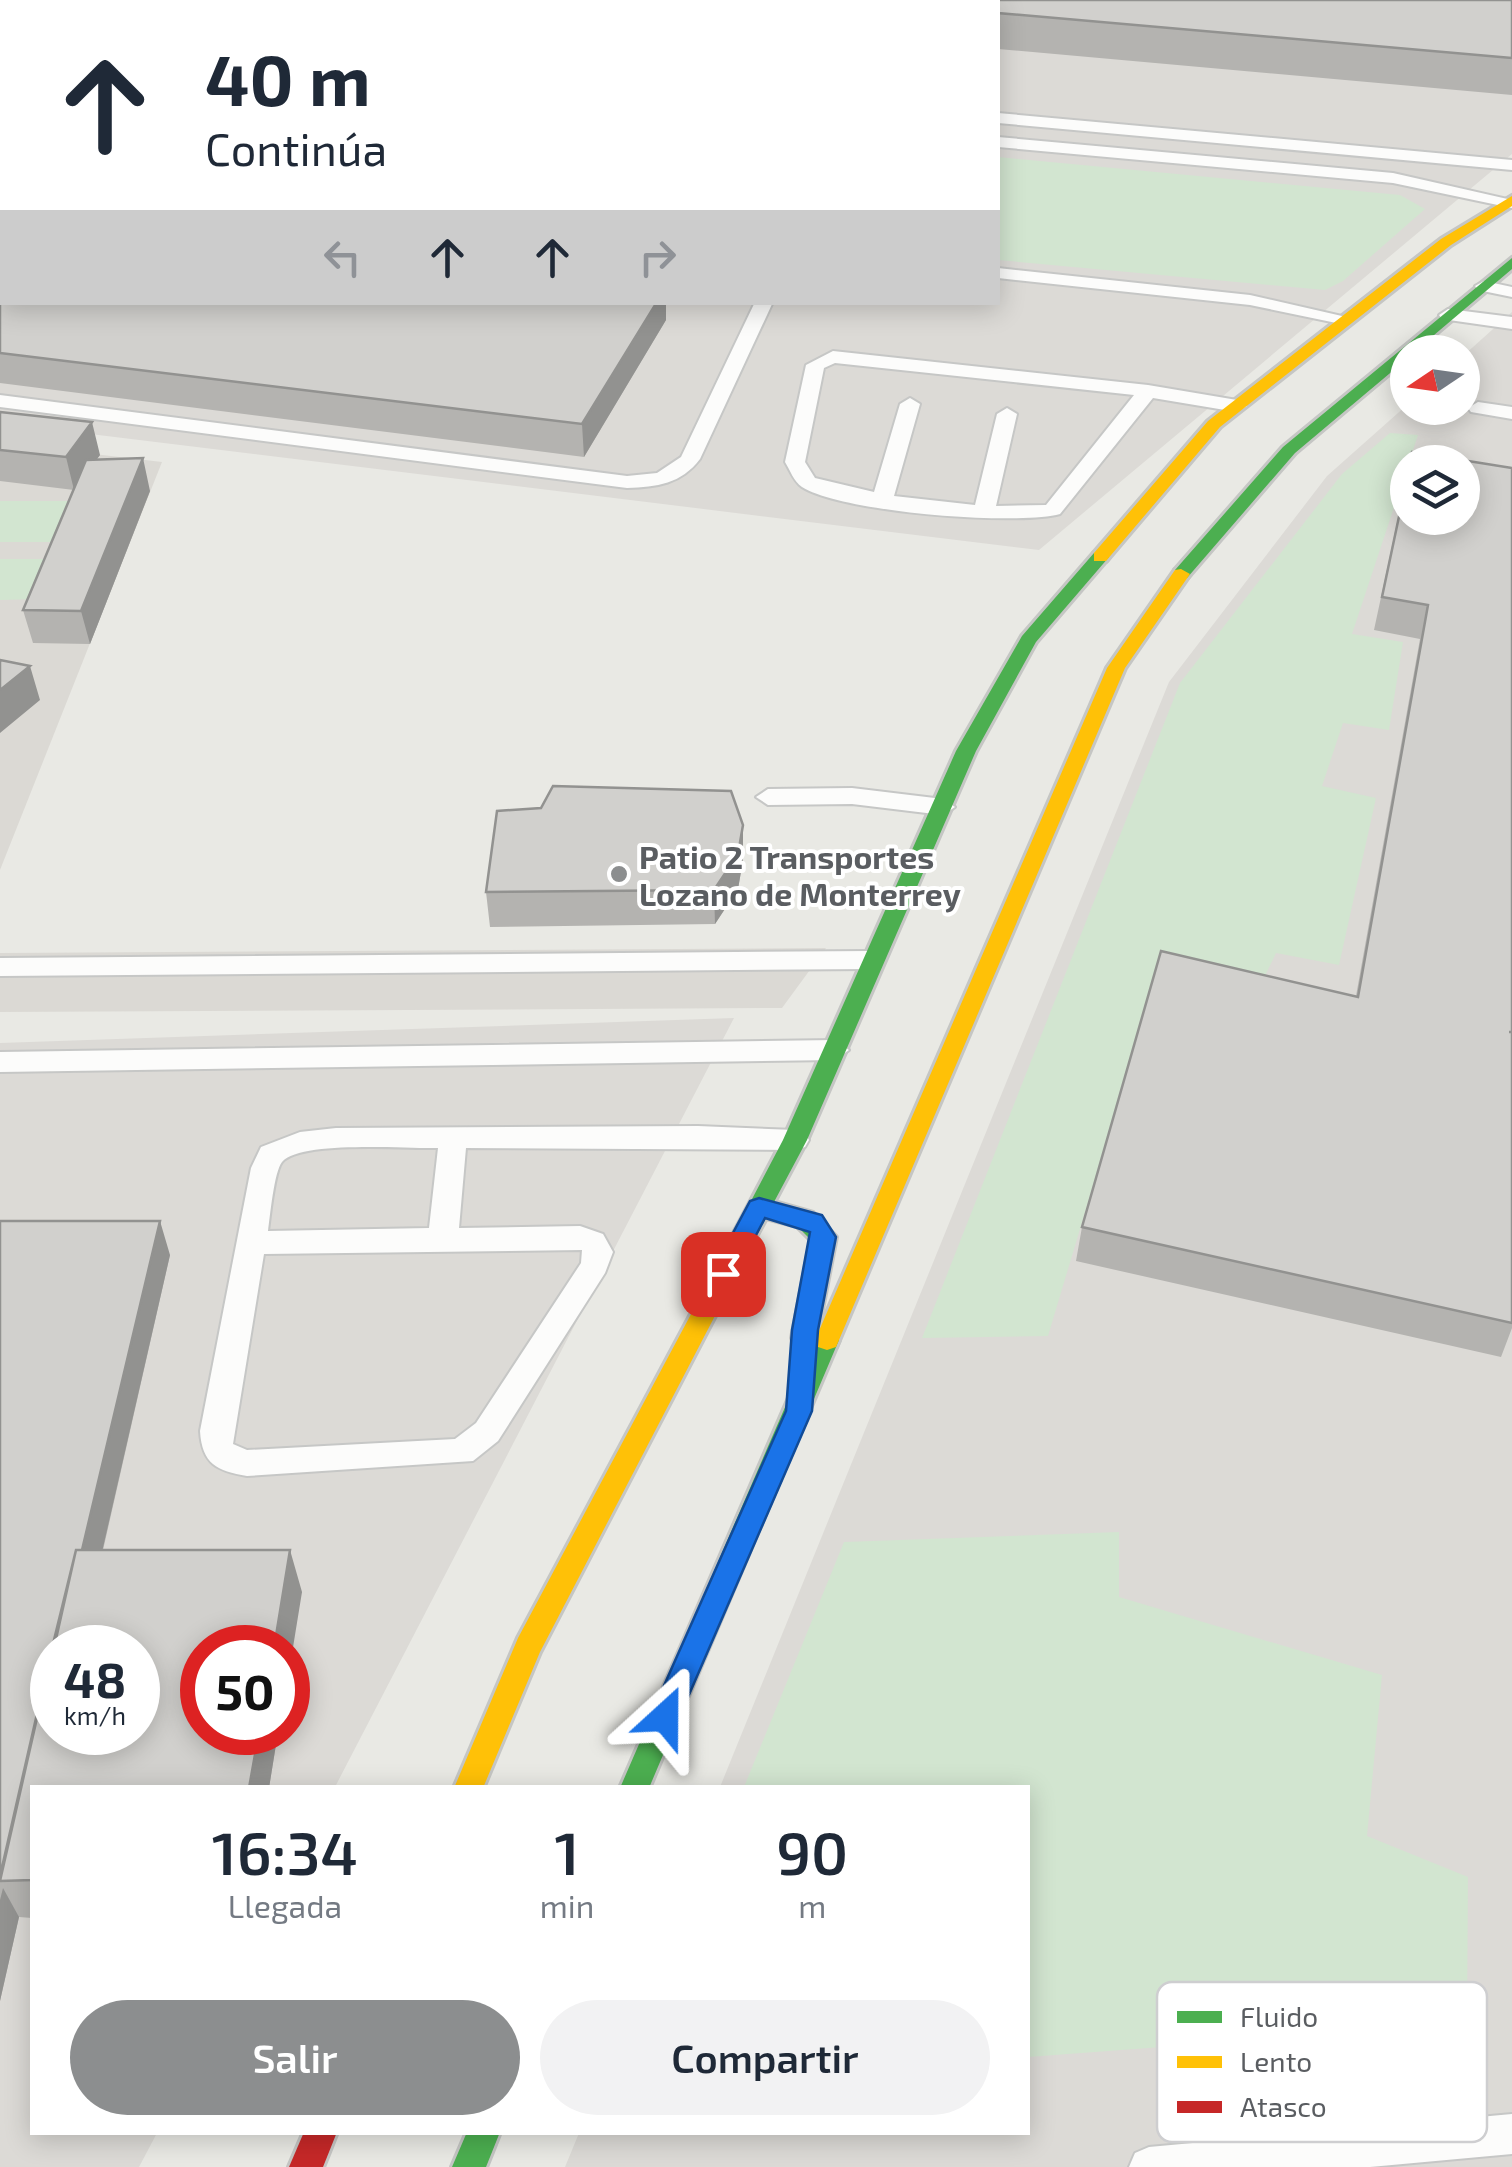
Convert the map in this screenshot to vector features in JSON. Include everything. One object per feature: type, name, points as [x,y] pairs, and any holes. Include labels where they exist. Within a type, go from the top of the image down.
[{"type":"main road","points":[[469,1785],[528,1646],[795,1140],[870,960],[966,751],[1028,640],[1214,424],[1446,242],[1509,202]]},
{"type":"main road","points":[[635,1785],[1116,668],[1181,574],[1289,450],[1448,314],[1504,277]]},
{"type":"main road","points":[[759,1207],[813,1221],[824,1237],[805,1330],[799,1411]]},
{"type":"main road","points":[[306,2167],[320,2135]]},
{"type":"main road","points":[[469,2167],[483,2135]]},
{"type":"lane","points":[[1000,118],[1033,115],[1282,146],[1512,165]]},
{"type":"lane","points":[[1000,142],[1393,178],[1509,202]]},
{"type":"lane","points":[[1275,170],[1282,146]]},
{"type":"lane","points":[[1000,273],[1250,300],[1346,320]]},
{"type":"lane","points":[[0,401],[627,482],[657,481],[678,474],[690,459],[763,305]]},
{"type":"lane","points":[[1448,314],[1512,323]]},
{"type":"lane","points":[[1148,391],[1053,510],[1033,515],[817,487],[798,472],[796,462],[814,365],[822,360],[908,364],[1148,391],[1236,406]]},
{"type":"lane","points":[[882,498],[910,404]]},
{"type":"lane","points":[[1480,408],[1512,412]]},
{"type":"lane","points":[[984,510],[1008,414]]},
{"type":"lane","points":[[768,796],[852,796],[943,807]]},
{"type":"lane","points":[[0,967],[870,960]]},
{"type":"lane","points":[[0,1062],[835,1050]]},
{"type":"lane","points":[[252,1243],[443,1237],[580,1237],[593,1242],[598,1252],[594,1265],[488,1432],[462,1452],[247,1463],[226,1458],[217,1448],[216,1431],[264,1168],[271,1154],[282,1146],[453,1138],[682,1135],[795,1140]]},
{"type":"lane","points":[[443,1237],[453,1138]]},
{"type":"lane","points":[[1487,2136],[1512,2134]]},
{"type":"lane","points":[[1149,2167],[1424,2142]]},
{"type":"shaded area","points":[[1000,0],[1512,0],[1512,154],[1039,550],[0,423],[0,305],[1000,305]]},
{"type":"shaded area","points":[[1512,312],[1512,2167],[565,2167],[578,2135],[1030,2135],[1030,1785],[721,1785],[1169,682],[1327,476],[1390,420],[1390,425],[1480,425],[1480,341]]},
{"type":"shaded area","points":[[0,443],[162,462],[0,870]]},
{"type":"shaded area","points":[[826,948],[782,1008],[0,1012],[0,953]]},
{"type":"shaded area","points":[[734,1018],[336,1785],[30,1785],[30,2135],[156,2135],[139,2167],[0,2167],[0,1043]]},
{"type":"green space","points":[[1000,157],[1400,195],[1425,209],[1343,281],[1325,290],[1000,260]]},
{"type":"green space","points":[[1390,433],[1418,435],[1415,445],[1390,445],[1390,519],[1352,634],[1403,642],[1389,730],[1343,723],[1322,786],[1376,798],[1339,965],[1276,953],[1260,986],[1158,968],[1048,1336],[922,1338],[1180,683],[1342,474]]},
{"type":"green space","points":[[0,501],[77,501],[58,542],[0,542]]},
{"type":"green space","points":[[0,559],[52,559],[37,599],[0,600]]},
{"type":"green space","points":[[1119,1532],[1119,1597],[1382,1675],[1367,1836],[1468,1877],[1467,1982],[1157,1982],[1157,2047],[1030,2057],[1030,1785],[745,1785],[844,1542]]},
{"type":"building","points":[[1000,0],[1512,0],[1512,58],[1000,13]]},
{"type":"building","points":[[0,305],[655,305],[582,424],[0,353]]},
{"type":"building","points":[[0,412],[92,422],[66,457],[0,450]]},
{"type":"building","points":[[143,458],[81,611],[23,610],[86,460]]},
{"type":"building","points":[[1480,463],[1512,468],[1512,1323],[1082,1227],[1161,951],[1358,997],[1428,605],[1382,597],[1395,535],[1480,535]]},
{"type":"building","points":[[0,660],[30,666],[0,690]]},
{"type":"building","name":"Patio 2 Transportes Lozano de Monterrey","points":[[553,786],[731,791],[743,825],[738,854],[714,890],[486,892],[497,811],[541,808]]},
{"type":"building","points":[[0,1221],[160,1221],[82,1550],[76,1550],[58,1625],[30,1625],[30,1744],[0,1876]]},
{"type":"building","points":[[76,1550],[290,1550],[278,1625],[180,1625],[180,1755],[255,1755],[250,1785],[30,1785],[30,1880],[0,1881],[30,1749],[30,1755],[160,1755],[160,1625],[59,1625]]},
{"type":"traffic: fast","points":[[1181,574],[1289,450],[1512,262]]},
{"type":"traffic: fast","points":[[744,1237],[795,1140],[966,751],[1028,640],[1100,557]]},
{"type":"traffic: fast","points":[[759,1207],[805,1219],[824,1237],[804,1338]]},
{"type":"traffic: fast","points":[[635,1785],[827,1340]]},
{"type":"traffic: fast","points":[[469,2167],[483,2135]]},
{"type":"traffic: slow","points":[[1100,557],[1214,424],[1446,242],[1512,200]]},
{"type":"traffic: slow","points":[[827,1340],[1116,668],[1181,574]]},
{"type":"traffic: slow","points":[[469,1785],[528,1647],[744,1237]]},
{"type":"traffic: jam","points":[[306,2167],[320,2135]]},
{"type":"place","name":"Patio 2 Transportes Lozano de Monterrey","points":[[619,874]]},
{"type":"route","points":[[665,1717],[799,1411],[805,1330],[824,1237],[820,1227],[813,1221],[759,1207],[723,1274]]}]
